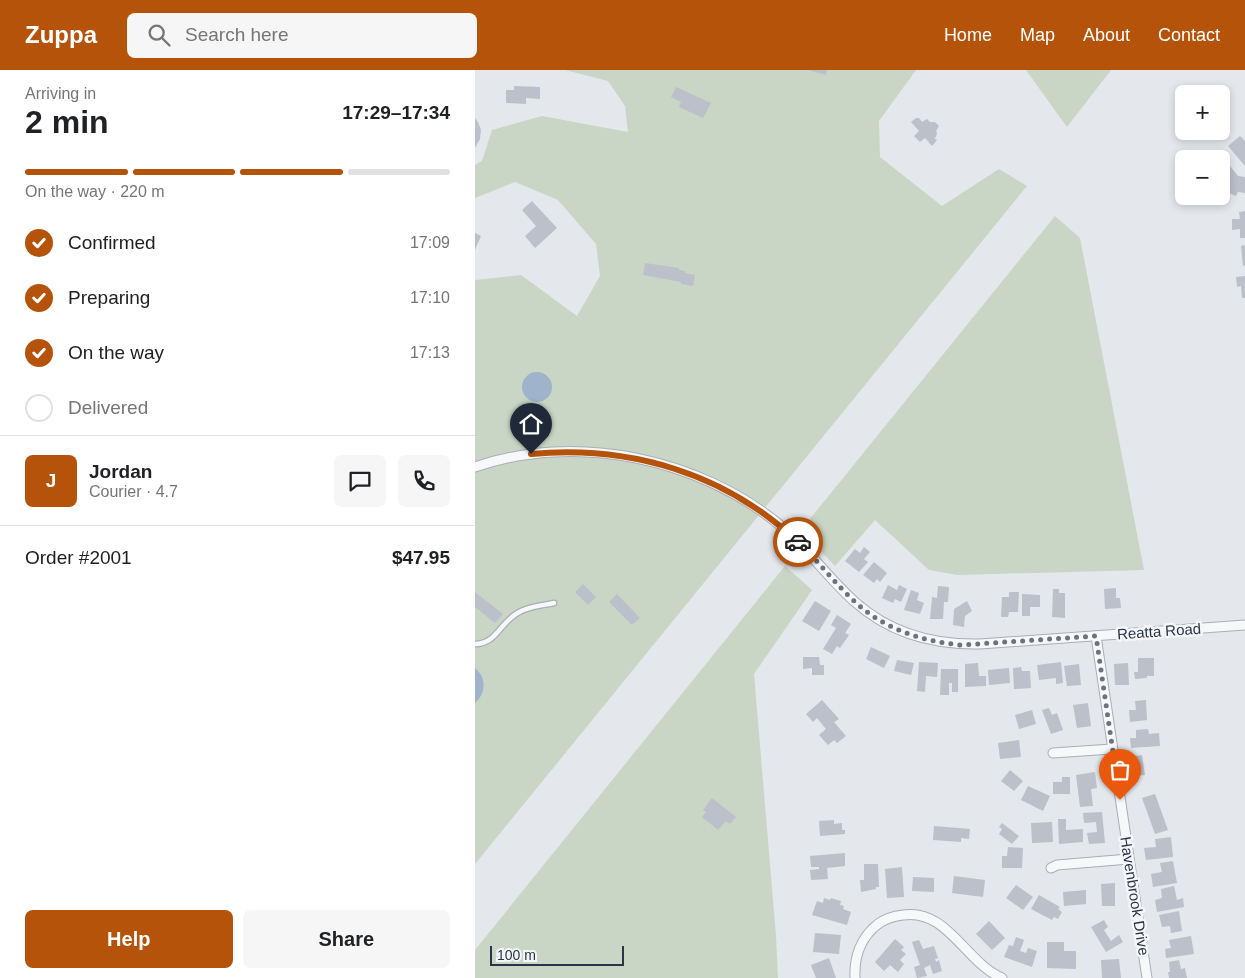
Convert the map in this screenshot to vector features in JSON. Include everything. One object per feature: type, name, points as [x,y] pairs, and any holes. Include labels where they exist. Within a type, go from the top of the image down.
[{"type":"street","name":"Reatta Road","points":[[475,467],[515,456],[572,452],[615,454],[651,462],[697,477],[761,510],[801,545],[854,601],[874,617],[896,630],[940,643],[961,645],[1245,625]]},
{"type":"street","name":"Havenbrook Drive","points":[[1096,636],[1147,978]]},
{"type":"street","points":[[1053,753],[1112,750]]},
{"type":"street","points":[[1051,868],[1057,865],[1129,859]]},
{"type":"street","points":[[855,978],[857,954],[867,936],[883,921],[894,916],[909,914],[921,915],[933,920],[986,968],[1002,978]]},
{"type":"lane","points":[[475,644],[488,642],[494,638],[512,616],[521,611],[554,603]]},
{"type":"green space","points":[[565,70],[916,70],[879,121],[880,157],[942,206],[999,169],[1027,186],[475,864],[475,280],[521,275],[577,316],[600,276],[596,244],[558,200],[515,182],[475,198],[475,165],[482,161],[492,130],[542,116],[628,132],[625,106],[608,81]]},
{"type":"green space","points":[[1026,70],[1111,70],[1067,127]]},
{"type":"green space","points":[[1055,216],[1080,238],[1144,570],[957,575],[929,570],[875,520],[835,566],[801,530]]},
{"type":"green space","points":[[785,566],[812,590],[754,674],[778,978],[475,978],[475,950]]},
{"type":"water","points":[[537,372],[548,376],[552,387],[548,398],[537,402],[526,398],[522,387],[526,376]]},
{"type":"water","points":[[475,668],[482,676],[484,686],[479,699],[475,703]]},
{"type":"building","points":[[808,70],[827,70],[826,75]]},
{"type":"building","points":[[514,86],[540,87],[540,99],[526,98],[526,104],[506,103],[506,90],[514,90]]},
{"type":"building","points":[[676,87],[711,103],[703,118],[679,107],[681,102],[671,97]]},
{"type":"building","points":[[475,118],[481,130],[480,139],[475,148]]},
{"type":"building","points":[[919,118],[922,122],[927,119],[939,126],[934,138],[937,140],[932,146],[925,138],[920,142],[914,136],[919,131],[911,122]]},
{"type":"building","points":[[1240,136],[1245,141],[1245,166],[1228,146]]},
{"type":"building","points":[[1230,166],[1238,176],[1245,177],[1245,193],[1238,192],[1236,196],[1230,193]]},
{"type":"building","points":[[532,201],[557,228],[535,248],[525,236],[536,226],[522,210]]},
{"type":"building","points":[[1245,211],[1245,238],[1240,238],[1240,229],[1232,230],[1232,219],[1240,219],[1239,212]]},
{"type":"building","points":[[475,233],[481,236],[475,250]]},
{"type":"building","points":[[1245,245],[1245,265],[1243,266],[1241,246]]},
{"type":"building","points":[[645,263],[679,268],[679,270],[685,271],[685,273],[695,275],[693,286],[643,275]]},
{"type":"building","points":[[1245,276],[1245,298],[1242,298],[1241,286],[1237,287],[1236,277]]},
{"type":"building","points":[[864,547],[870,552],[864,559],[868,562],[859,572],[845,561],[855,549],[860,553]]},
{"type":"building","points":[[874,562],[887,573],[880,582],[877,579],[874,583],[863,575]]},
{"type":"building","points":[[583,584],[596,597],[588,605],[575,592]]},
{"type":"building","points":[[888,585],[897,590],[899,585],[907,589],[901,602],[895,599],[893,603],[882,598]]},
{"type":"building","points":[[938,586],[949,587],[948,602],[944,602],[943,619],[930,619],[932,597],[937,598]]},
{"type":"building","points":[[1116,588],[1116,598],[1120,598],[1121,608],[1105,609],[1104,589]]},
{"type":"building","points":[[1053,589],[1059,589],[1059,593],[1065,593],[1065,618],[1052,617]]},
{"type":"building","points":[[911,590],[919,593],[917,600],[924,603],[920,614],[904,610]]},
{"type":"building","points":[[475,592],[503,614],[495,623],[475,607]]},
{"type":"building","points":[[1009,592],[1019,592],[1018,612],[1009,612],[1008,617],[1001,617],[1002,597],[1009,597]]},
{"type":"building","points":[[617,594],[640,618],[632,625],[609,602]]},
{"type":"building","points":[[1022,594],[1040,595],[1040,607],[1030,607],[1030,616],[1022,616]]},
{"type":"building","points":[[815,601],[831,611],[819,631],[802,621]]},
{"type":"building","points":[[967,601],[972,611],[965,616],[964,627],[953,625],[954,609]]},
{"type":"building","points":[[837,615],[851,624],[845,633],[849,635],[840,648],[837,646],[832,654],[823,649],[836,628],[831,625]]},
{"type":"building","points":[[871,647],[890,656],[884,668],[866,659]]},
{"type":"building","points":[[803,657],[819,657],[820,665],[824,665],[824,675],[812,675],[812,668],[803,669]]},
{"type":"building","points":[[1138,658],[1154,658],[1154,676],[1135,679],[1134,672],[1138,672]]},
{"type":"building","points":[[897,660],[914,663],[911,675],[894,671]]},
{"type":"building","points":[[919,662],[938,663],[937,677],[926,676],[925,692],[917,691]]},
{"type":"building","points":[[1061,662],[1063,683],[1056,684],[1056,678],[1039,680],[1037,665]]},
{"type":"building","points":[[978,663],[979,676],[986,676],[986,686],[965,687],[965,664]]},
{"type":"building","points":[[1128,663],[1129,685],[1115,685],[1114,664]]},
{"type":"building","points":[[1079,664],[1081,685],[1067,686],[1064,666]]},
{"type":"building","points":[[1021,667],[1022,671],[1030,671],[1031,688],[1014,689],[1013,668]]},
{"type":"building","points":[[1009,668],[1010,683],[989,685],[988,670]]},
{"type":"building","points":[[941,669],[958,669],[958,692],[952,692],[952,683],[949,683],[949,695],[940,695]]},
{"type":"building","points":[[822,700],[839,719],[834,722],[846,736],[837,743],[834,740],[828,745],[819,735],[826,729],[817,718],[813,722],[806,714]]},
{"type":"building","points":[[1146,700],[1147,720],[1130,722],[1129,710],[1136,710],[1135,701]]},
{"type":"building","points":[[1088,703],[1091,726],[1077,728],[1073,705]]},
{"type":"building","points":[[1049,708],[1052,715],[1057,713],[1063,730],[1051,734],[1042,710]]},
{"type":"building","points":[[1032,710],[1036,724],[1019,729],[1015,715]]},
{"type":"building","points":[[1148,729],[1149,734],[1159,733],[1160,746],[1131,748],[1130,738],[1136,738],[1136,730]]},
{"type":"building","points":[[1019,740],[1021,757],[1000,759],[998,743]]},
{"type":"building","points":[[1142,755],[1145,775],[1131,776],[1129,757]]},
{"type":"building","points":[[1010,770],[1023,781],[1014,791],[1001,781]]},
{"type":"building","points":[[1095,772],[1097,788],[1091,789],[1093,806],[1080,807],[1076,775]]},
{"type":"building","points":[[1062,777],[1070,777],[1070,794],[1053,794],[1053,782],[1062,782]]},
{"type":"building","points":[[1028,786],[1050,796],[1043,811],[1021,800]]},
{"type":"building","points":[[1155,794],[1168,830],[1155,834],[1142,798]]},
{"type":"building","points":[[712,798],[736,817],[730,824],[726,821],[718,830],[702,817],[706,812],[703,810]]},
{"type":"building","points":[[1102,812],[1105,843],[1089,844],[1087,833],[1097,832],[1096,822],[1084,823],[1083,813]]},
{"type":"building","points":[[1058,819],[1066,819],[1066,830],[1083,829],[1083,842],[1059,844]]},
{"type":"building","points":[[834,820],[834,824],[842,823],[842,830],[845,830],[845,834],[820,836],[819,821]]},
{"type":"building","points":[[1052,822],[1053,842],[1032,843],[1031,823]]},
{"type":"building","points":[[1002,823],[1019,836],[1012,844],[999,834],[1002,829],[999,827]]},
{"type":"building","points":[[934,826],[970,829],[969,839],[961,838],[961,842],[933,840]]},
{"type":"building","points":[[1171,837],[1173,857],[1146,860],[1144,848],[1156,847],[1155,839]]},
{"type":"building","points":[[1008,847],[1023,848],[1022,868],[1002,868],[1002,856],[1007,856]]},
{"type":"building","points":[[845,853],[845,866],[827,868],[828,879],[811,880],[810,870],[819,869],[819,867],[811,867],[810,856]]},
{"type":"building","points":[[1173,861],[1177,883],[1153,887],[1151,874],[1162,872],[1160,863]]},
{"type":"building","points":[[864,864],[878,864],[879,887],[861,892],[860,880],[864,880]]},
{"type":"building","points":[[902,867],[904,897],[887,898],[885,869]]},
{"type":"building","points":[[954,876],[985,880],[983,897],[952,893]]},
{"type":"building","points":[[913,877],[934,878],[934,892],[912,891]]},
{"type":"building","points":[[1115,883],[1115,906],[1102,906],[1101,884]]},
{"type":"building","points":[[1016,885],[1033,897],[1023,910],[1006,898]]},
{"type":"building","points":[[1174,886],[1177,900],[1183,898],[1184,907],[1157,912],[1155,900],[1162,898],[1161,889]]},
{"type":"building","points":[[1086,890],[1086,904],[1064,906],[1063,892]]},
{"type":"building","points":[[1039,895],[1060,907],[1058,909],[1062,912],[1058,919],[1054,917],[1052,920],[1031,909]]},
{"type":"building","points":[[824,898],[841,901],[840,905],[844,906],[843,909],[851,912],[847,925],[812,915],[817,901],[823,903]]},
{"type":"building","points":[[1179,911],[1182,931],[1171,933],[1170,926],[1162,927],[1159,915]]},
{"type":"building","points":[[1104,920],[1108,927],[1104,930],[1111,941],[1119,935],[1123,942],[1106,952],[1091,927]]},
{"type":"building","points":[[989,921],[1005,938],[992,950],[976,934]]},
{"type":"building","points":[[815,933],[841,935],[839,954],[813,952]]},
{"type":"building","points":[[1191,936],[1194,954],[1166,958],[1165,949],[1171,948],[1169,940]]},
{"type":"building","points":[[1016,937],[1024,940],[1020,951],[1026,953],[1028,948],[1037,951],[1032,967],[1004,957],[1009,945],[1013,946]]},
{"type":"building","points":[[895,939],[904,947],[901,950],[906,954],[900,960],[904,964],[898,972],[890,965],[884,971],[875,962]]},
{"type":"building","points":[[919,940],[923,949],[934,946],[938,958],[935,959],[936,962],[939,960],[942,971],[933,974],[930,965],[924,968],[927,976],[917,978],[914,967],[920,965],[912,942]]},
{"type":"building","points":[[1047,942],[1064,942],[1064,951],[1076,951],[1076,969],[1047,968]]},
{"type":"building","points":[[829,958],[836,978],[816,978],[811,965]]},
{"type":"building","points":[[1119,959],[1121,978],[1102,978],[1101,960]]},
{"type":"building","points":[[1179,960],[1181,969],[1185,968],[1187,978],[1169,978],[1169,962]]},
{"type":"way so far","points":[[798,542],[854,601],[869,614],[896,630],[919,638],[961,645],[1096,636],[1120,800]]},
{"type":"route","points":[[531,454],[581,452],[615,454],[681,470],[761,510],[783,527],[798,542]]}]
